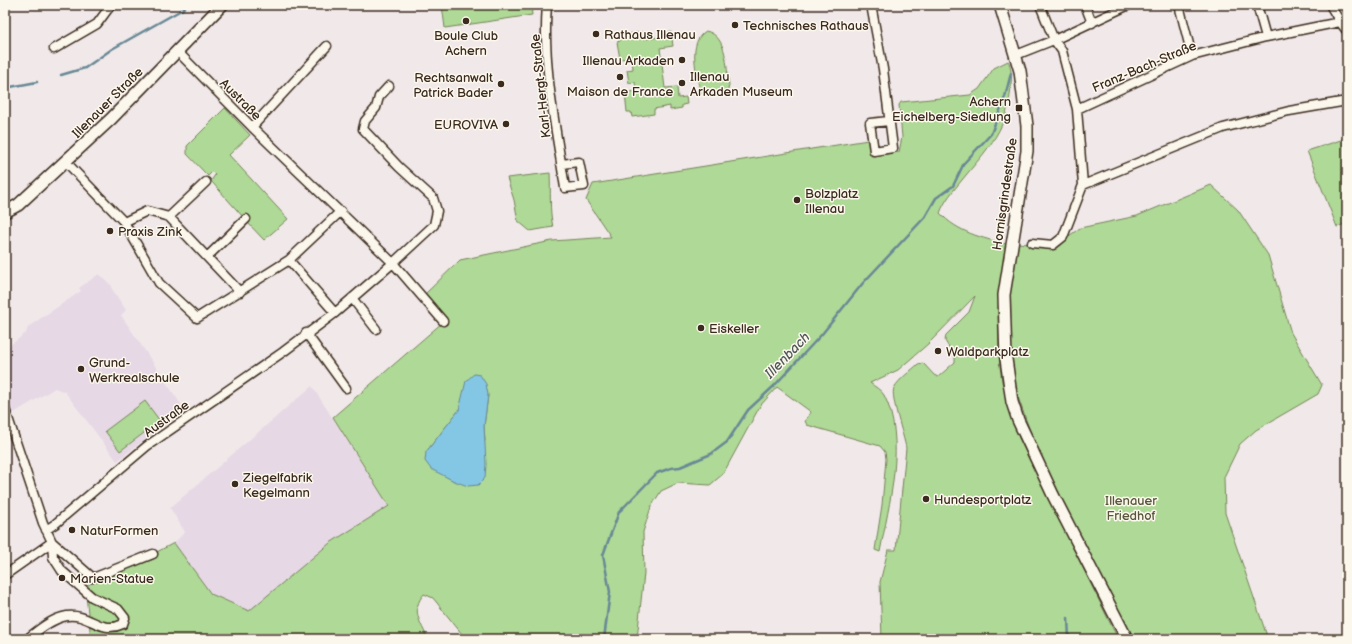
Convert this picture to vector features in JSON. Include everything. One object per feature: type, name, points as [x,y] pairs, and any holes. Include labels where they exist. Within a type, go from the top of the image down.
[{"type":"main road","name":"Illenauer Straße","points":[[5,212],[18,205],[66,162],[111,119],[222,5]]},
{"type":"main road","name":"Hornisgrindestraße","points":[[1000,5],[1016,55],[1026,115],[1027,151],[1004,295],[1006,359],[1012,402],[1018,420],[1053,495],[1127,639]]},
{"type":"street","points":[[54,49],[97,24],[111,5]]},
{"type":"street","name":"Karl-Hergt-Straße","points":[[548,5],[545,45],[561,164]]},
{"type":"street","points":[[871,5],[883,69],[889,121]]},
{"type":"street","points":[[1032,243],[1053,245],[1063,237],[1083,185],[1077,109],[1062,51],[1054,40],[1040,5]]},
{"type":"street","points":[[1085,5],[1092,23]]},
{"type":"street","points":[[1016,55],[1054,40],[1129,5]]},
{"type":"street","points":[[1179,5],[1192,56]]},
{"type":"street","points":[[1257,5],[1266,37]]},
{"type":"street","points":[[1330,5],[1347,31]]},
{"type":"street","name":"Franz-Bach-Straße","points":[[1077,109],[1192,56],[1266,37],[1340,22]]},
{"type":"street","points":[[252,127],[327,46]]},
{"type":"street","name":"Austraße","points":[[177,51],[252,127],[393,263],[443,321]]},
{"type":"street","points":[[389,86],[379,97],[376,108],[365,121],[364,129],[399,167],[434,198],[437,210],[434,224],[393,263]]},
{"type":"street","points":[[1083,185],[1223,128],[1289,111],[1347,101]]},
{"type":"street","points":[[66,162],[124,222],[160,283],[197,318],[289,260],[341,212]]},
{"type":"street","points":[[169,217],[206,182]]},
{"type":"street","points":[[124,222],[147,211],[169,217],[240,292]]},
{"type":"street","points":[[207,257],[246,220]]},
{"type":"street","points":[[289,260],[335,313]]},
{"type":"street","name":"Austraße","points":[[46,530],[56,524],[147,446],[283,352],[306,333],[335,313],[393,263]]},
{"type":"street","points":[[352,298],[376,329]]},
{"type":"street","points":[[306,333],[346,388]]},
{"type":"street","points":[[5,409],[46,530],[52,542],[93,578],[153,554]]},
{"type":"street","points":[[5,575],[52,542]]},
{"type":"street","points":[[27,639],[50,623],[67,616],[83,617],[104,628],[118,627],[124,624],[125,618],[118,610],[92,597],[62,572],[53,557],[52,542]]},
{"type":"shaded area","name":"Grund- Werkrealschule","points":[[99,274],[112,286],[112,289],[126,310],[121,315],[182,406],[181,411],[117,461],[65,392],[55,388],[12,414],[5,393],[5,349],[26,333],[28,327],[81,291],[79,288]]},
{"type":"shaded area","points":[[312,386],[389,506],[330,543],[249,611],[211,594],[174,543],[185,532],[170,508]]},
{"type":"green space","name":"Boule Club Achern","points":[[442,5],[531,5],[532,15],[445,28]]},
{"type":"green space","points":[[706,31],[713,34],[718,39],[725,53],[729,85],[728,90],[704,95],[700,92],[695,50],[700,36]]},
{"type":"green space","points":[[643,32],[644,39],[661,37],[661,33],[671,32],[673,46],[660,48],[665,88],[677,87],[678,98],[686,97],[687,104],[682,105],[682,108],[670,110],[670,106],[654,109],[654,114],[632,117],[631,112],[627,112],[625,93],[636,91],[635,82],[629,83],[627,70],[633,69],[632,58],[620,59],[617,42],[620,41],[619,35]]},
{"type":"green space","points":[[1008,61],[1011,71],[1009,99],[1002,125],[989,147],[944,204],[940,213],[947,220],[962,230],[979,237],[1006,244],[998,309],[999,357],[1002,382],[1019,438],[1118,639],[882,639],[880,582],[888,550],[896,550],[906,448],[894,399],[894,388],[902,378],[918,364],[923,363],[934,375],[938,377],[955,362],[955,357],[945,341],[946,335],[969,312],[975,296],[929,343],[898,370],[870,383],[884,395],[891,413],[894,432],[894,472],[880,552],[875,550],[882,505],[886,459],[885,452],[880,446],[807,425],[805,421],[811,412],[777,387],[760,406],[723,474],[710,485],[678,483],[661,491],[651,507],[643,532],[644,573],[637,639],[466,639],[433,598],[424,594],[420,600],[417,611],[420,622],[428,639],[91,639],[85,587],[93,582],[154,559],[153,554],[174,543],[211,594],[249,611],[330,543],[389,506],[333,417],[443,322],[422,297],[460,260],[552,241],[611,237],[586,200],[593,184],[868,140],[871,156],[899,152],[902,137],[899,105],[901,102],[970,95],[979,89],[994,68]],"holes":[[[488,395],[484,426],[485,441],[454,481],[444,475],[426,452],[459,410],[463,397]]]},
{"type":"green space","points":[[225,108],[250,135],[229,155],[288,219],[264,240],[247,222],[250,220],[247,215],[244,218],[211,181],[215,175],[212,172],[208,176],[187,154],[187,146]]},
{"type":"green space","points":[[1347,138],[1347,223],[1337,227],[1307,151]]},
{"type":"green space","points":[[550,173],[553,227],[530,231],[518,221],[514,200],[507,178]]},
{"type":"green space","name":"Illenauer Friedhof","points":[[1211,185],[1238,210],[1268,255],[1291,333],[1322,385],[1318,394],[1256,430],[1240,444],[1224,477],[1225,513],[1268,639],[1134,639],[1053,485],[1031,434],[1018,397],[1011,369],[1008,302],[1017,243],[1055,246],[1080,228],[1137,216]]},
{"type":"green space","points":[[145,401],[160,421],[120,451],[105,431]]},
{"type":"water","points":[[474,374],[480,375],[486,384],[488,395],[484,426],[486,464],[485,478],[478,485],[468,486],[454,481],[431,469],[425,461],[426,452],[459,410],[466,381]]},
{"type":"waterway","points":[[61,75],[85,68],[112,49],[183,9],[186,5]]},
{"type":"waterway","name":"Illenbach","points":[[604,639],[610,592],[603,555],[619,512],[657,473],[671,468],[680,467],[711,454],[727,442],[748,410],[774,386],[822,334],[863,283],[925,217],[936,198],[953,186],[964,163],[991,134],[1005,97],[1011,73]]},
{"type":"waterway","points":[[5,88],[37,82]]},
{"type":"waterway","points":[[1068,618],[1069,639]]},
{"type":"place","name":"Boule Club Achern","points":[[466,21]]},
{"type":"place","name":"Technisches Rathaus","points":[[735,25]]},
{"type":"place","name":"Rathaus Illenau","points":[[596,34]]},
{"type":"place","name":"Illenau Arkaden","points":[[682,60]]},
{"type":"place","name":"Maison de France","points":[[620,77]]},
{"type":"place","name":"Illenau Arkaden Museum","points":[[682,83]]},
{"type":"place","name":"Rechtsanwalt Patrick Bader","points":[[501,84]]},
{"type":"place","name":"Achern Eichelberg-Siedlung","points":[[1019,108]]},
{"type":"place","name":"EUROVIVA","points":[[506,124]]},
{"type":"place","name":"Bolzplatz Illenau","points":[[797,200]]},
{"type":"place","name":"Praxis Zink","points":[[110,231]]},
{"type":"place","name":"Eiskeller","points":[[701,328]]},
{"type":"place","name":"Waldparkplatz","points":[[938,351]]},
{"type":"place","name":"Grund- Werkrealschule","points":[[81,369]]},
{"type":"place","name":"Ziegelfabrik Kegelmann","points":[[235,484]]},
{"type":"place","name":"Hundesportplatz","points":[[926,499]]},
{"type":"place","name":"NaturFormen","points":[[72,530]]},
{"type":"place","name":"Marien-Statue","points":[[62,578]]}]
